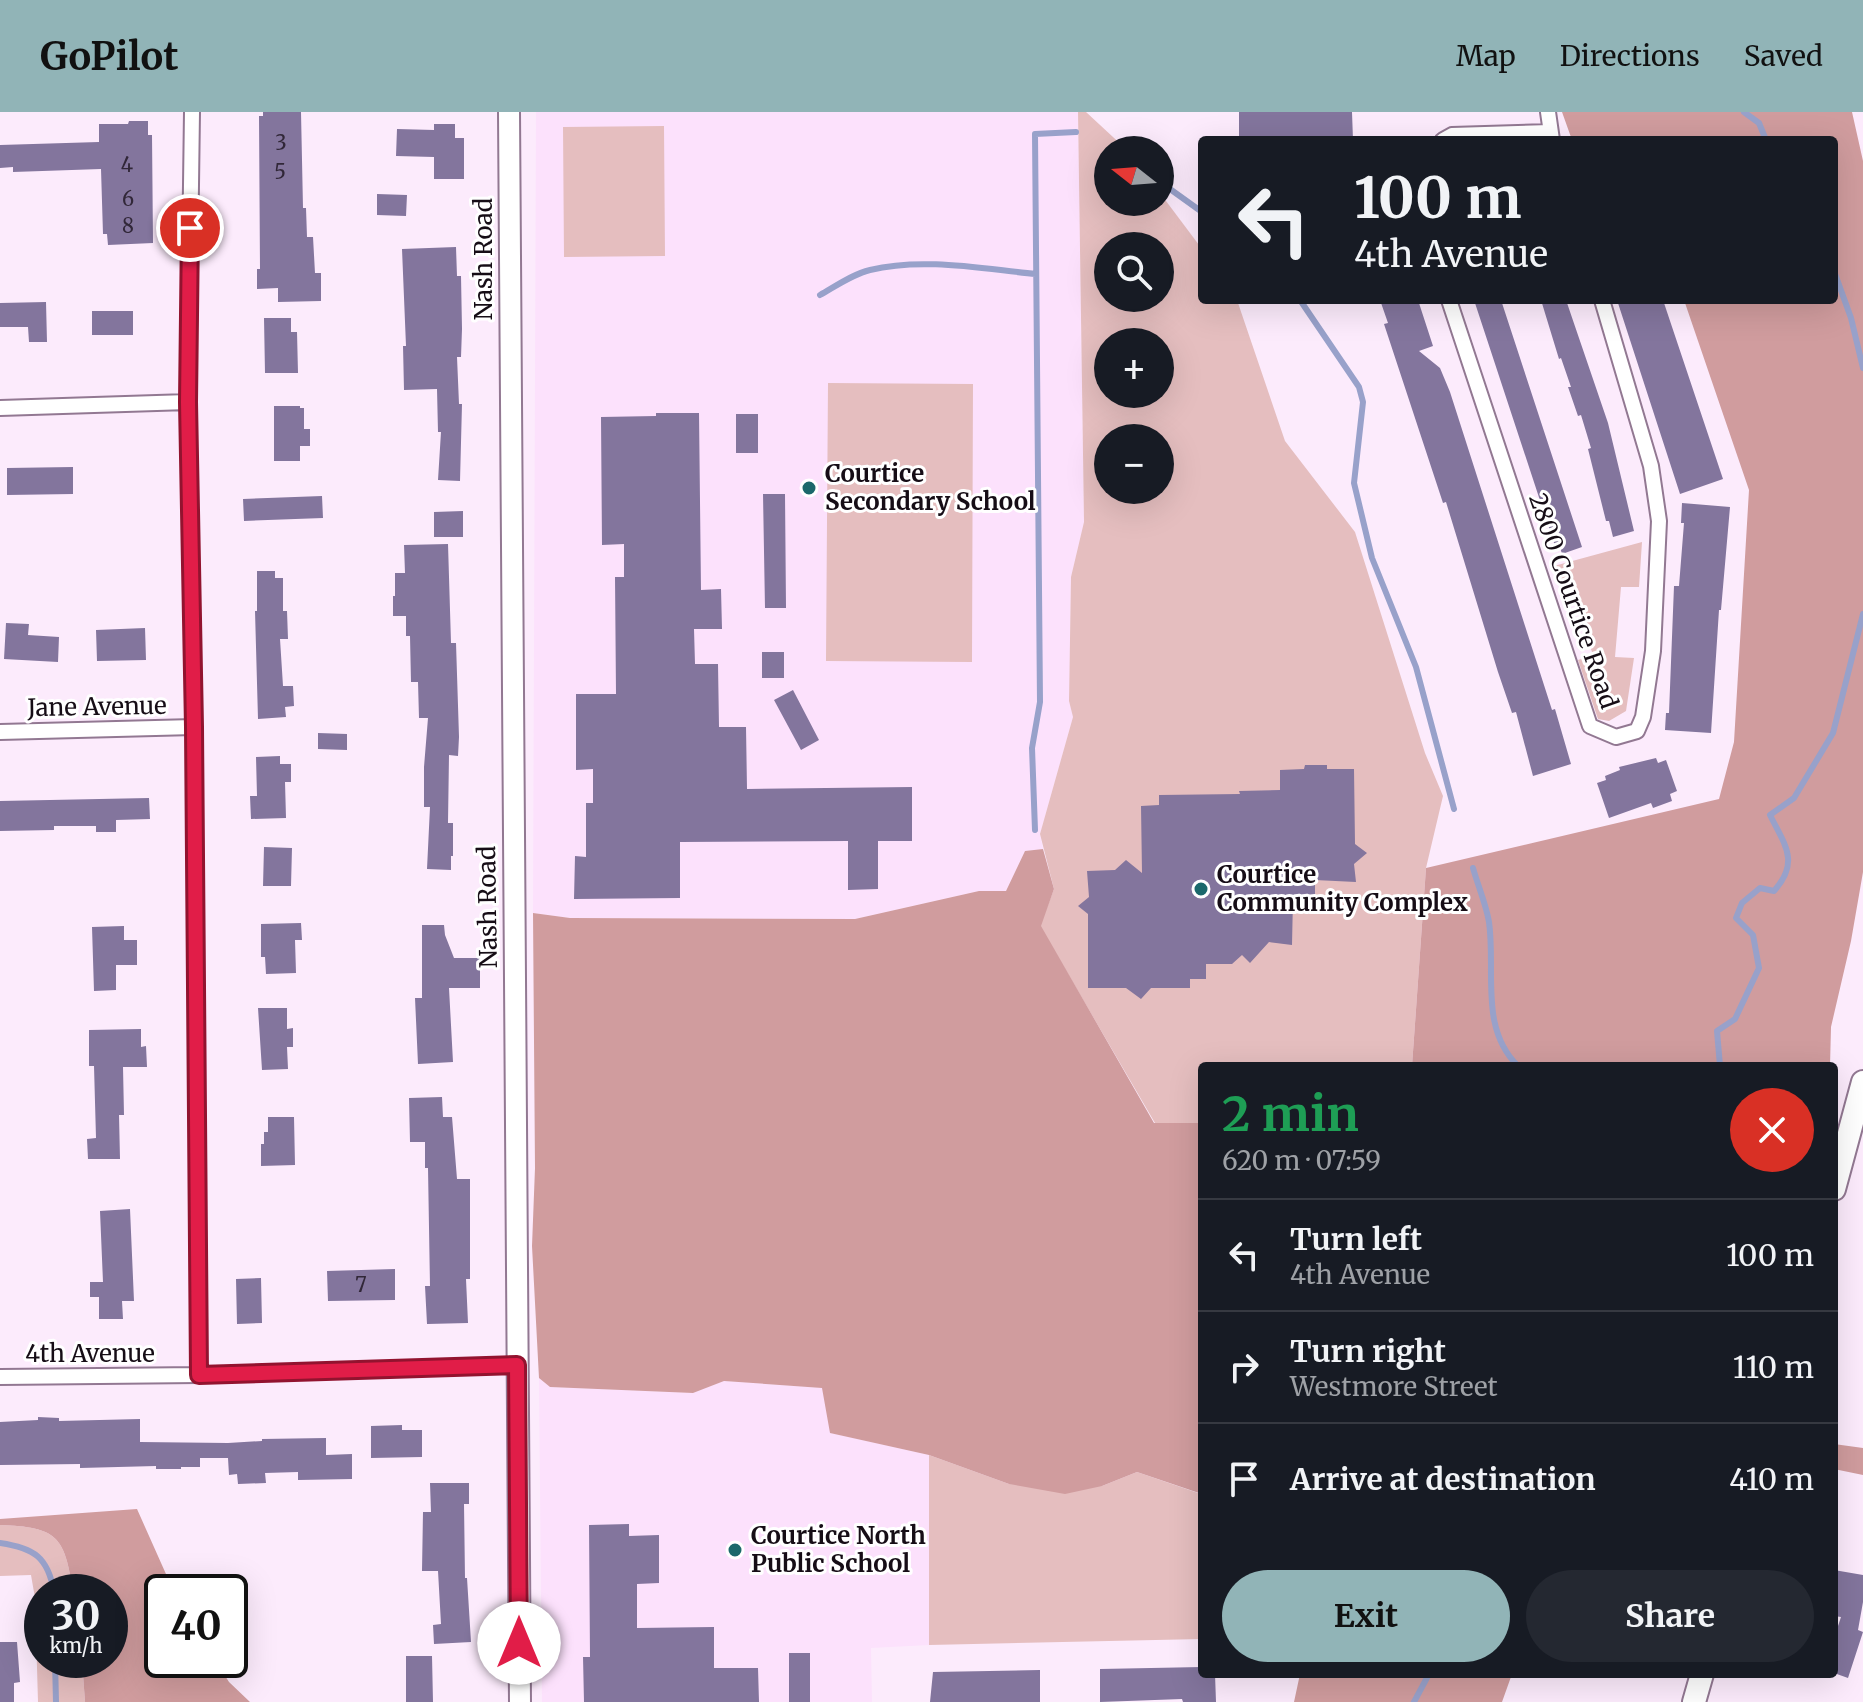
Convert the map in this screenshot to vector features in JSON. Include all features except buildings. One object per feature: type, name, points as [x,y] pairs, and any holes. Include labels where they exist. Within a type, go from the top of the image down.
[{"type":"main road","points":[[1838,1174],[1863,1082]]},
{"type":"main road","points":[[1694,1702],[1701,1678]]},
{"type":"street","points":[[192,112],[188,402],[199,1375]]},
{"type":"street","name":"Nash Road","points":[[509,112],[520,1702]]},
{"type":"street","points":[[1450,136],[1551,136],[1548,112]]},
{"type":"street","name":"2800 Courtice Road","points":[[1450,304],[1590,726],[1616,737],[1637,731],[1643,717],[1653,651],[1659,521],[1651,466],[1603,304]]},
{"type":"street","points":[[0,408],[188,402]]},
{"type":"street","name":"Jane Avenue","points":[[0,732],[194,727]]},
{"type":"street","name":"4th Avenue","points":[[0,1377],[199,1375],[517,1365]]},
{"type":"shaded area","name":"Courtice Secondary School","points":[[536,112],[1078,112],[1084,522],[1071,577],[1069,701],[1073,717],[1040,834],[1043,849],[1025,851],[1006,891],[979,891],[855,919],[570,918],[533,913]]},
{"type":"shaded area","points":[[1078,112],[1086,112],[1112,136],[1094,136],[1094,216],[1174,216],[1174,212],[1198,244],[1198,304],[1238,304],[1285,441],[1355,532],[1425,753],[1443,796],[1426,868],[1412,1062],[1198,1062],[1198,1123],[1155,1123],[1040,926],[1054,889],[1040,834],[1073,717],[1069,701],[1071,577],[1084,522]]},
{"type":"shaded area","points":[[1562,112],[1852,112],[1863,161],[1863,872],[1831,1027],[1830,1062],[1412,1062],[1426,868],[1719,799],[1734,742],[1749,490],[1685,304],[1838,304],[1838,136],[1571,136]]},
{"type":"shaded area","points":[[664,126],[665,256],[564,257],[563,127]]},
{"type":"shaded area","points":[[828,383],[973,384],[972,662],[826,661]]},
{"type":"shaded area","points":[[1642,542],[1639,587],[1621,587],[1615,657],[1634,658],[1626,711],[1609,721],[1598,719],[1578,660],[1593,655],[1575,601],[1566,603],[1554,566]]},
{"type":"shaded area","points":[[1043,849],[1054,889],[1041,926],[1154,1123],[1198,1123],[1198,1493],[1137,1472],[1102,1486],[1065,1494],[1009,1484],[929,1455],[830,1433],[822,1388],[724,1381],[693,1393],[550,1387],[539,1378],[532,1246],[535,1168],[533,913],[570,918],[855,919],[979,891],[1006,891],[1025,851]]},
{"type":"shaded area","name":"Courtice North Public School","points":[[539,1378],[550,1387],[693,1393],[724,1381],[823,1388],[831,1433],[929,1455],[929,1645],[871,1648],[872,1702],[542,1702]]},
{"type":"shaded area","points":[[1838,1445],[1863,1448],[1863,1475],[1838,1470]]},
{"type":"shaded area","points":[[929,1455],[1009,1484],[1102,1486],[1137,1472],[1198,1493],[1198,1639],[929,1645]]},
{"type":"shaded area","points":[[137,1509],[166,1574],[144,1574],[144,1678],[226,1678],[250,1702],[85,1702],[83,1678],[128,1678],[128,1574],[70,1574],[55,1538],[34,1528],[0,1525],[0,1519]]},
{"type":"shaded area","points":[[0,1525],[34,1528],[55,1538],[70,1574],[24,1574],[0,1576]]},
{"type":"shaded area","points":[[37,1678],[83,1678],[85,1702],[38,1702]]},
{"type":"shaded area","points":[[1299,1678],[1511,1678],[1502,1702],[1294,1702]]},
{"type":"waterway","points":[[1744,112],[1759,123],[1764,136]]},
{"type":"waterway","points":[[1035,830],[1032,748],[1040,702],[1035,134],[1076,132]]},
{"type":"waterway","points":[[1174,192],[1198,209]]},
{"type":"waterway","points":[[820,295],[857,274],[890,266],[953,265],[1036,274]]},
{"type":"waterway","points":[[1838,282],[1851,318],[1863,368]]},
{"type":"waterway","points":[[1303,304],[1359,387],[1363,402],[1354,483],[1372,558],[1416,667],[1454,809]]},
{"type":"waterway","points":[[1720,1062],[1717,1031],[1735,1019],[1759,968],[1753,935],[1736,918],[1742,903],[1760,888],[1774,891],[1782,881],[1788,862],[1787,853],[1770,815],[1794,798],[1833,733],[1863,614]]},
{"type":"waterway","points":[[1473,868],[1489,922],[1494,1017],[1498,1034],[1515,1062]]},
{"type":"waterway","points":[[0,1543],[38,1556],[49,1574]]},
{"type":"waterway","points":[[55,1678],[56,1702]]},
{"type":"waterway","points":[[1414,1702],[1427,1678]]},
{"type":"place","name":"Courtice Secondary School","points":[[809,488]]},
{"type":"place","name":"Courtice Community Complex","points":[[1201,889]]},
{"type":"place","name":"Courtice North Public School","points":[[735,1550]]},
{"type":"route","points":[[190,228],[188,402],[199,1375],[517,1365],[519,1643]]}]
